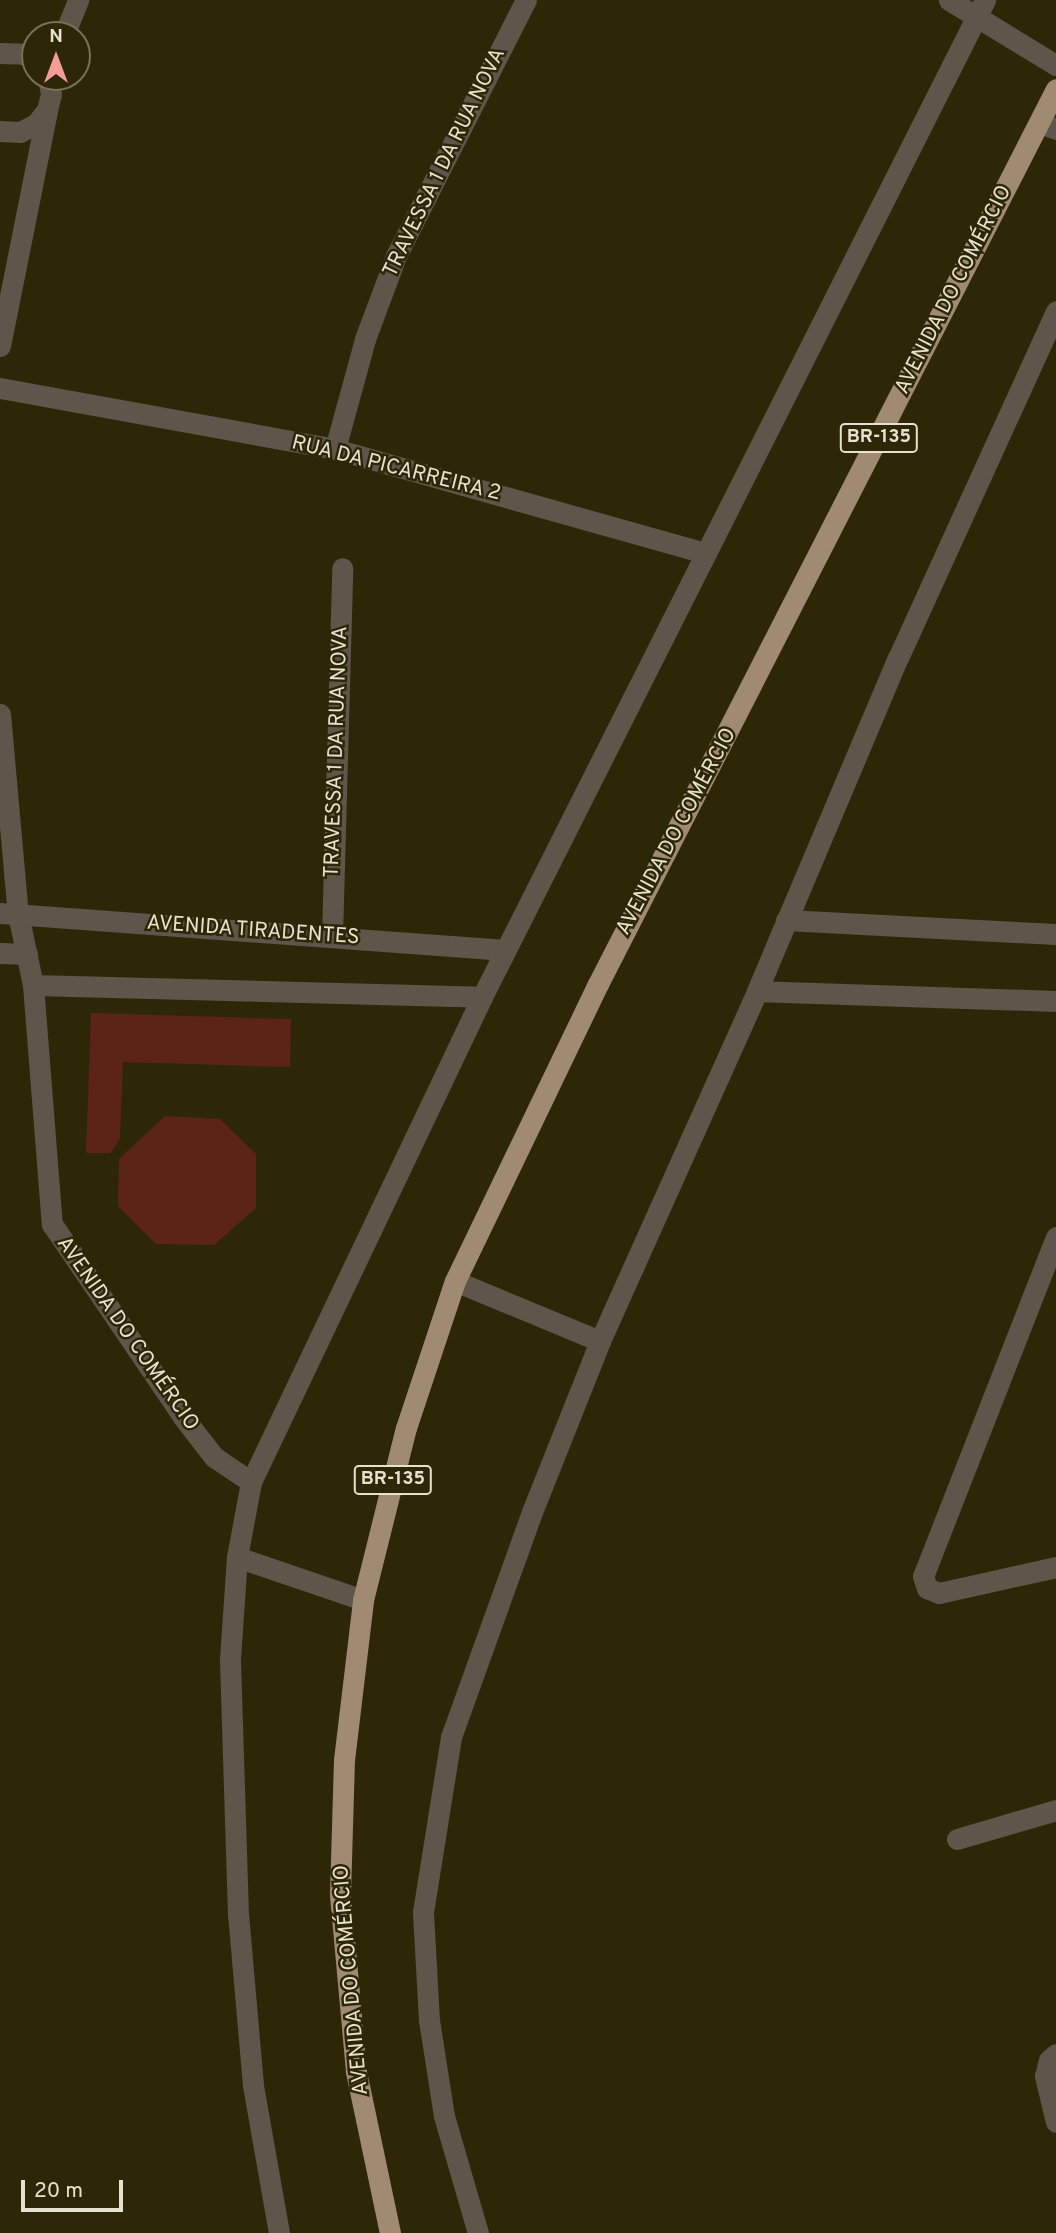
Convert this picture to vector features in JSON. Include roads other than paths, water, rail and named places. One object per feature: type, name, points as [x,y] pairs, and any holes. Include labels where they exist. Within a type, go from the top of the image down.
[{"type":"highway","name":"AVENIDA DO COMÉRCIO","points":[[390,2233],[356,2071],[340,1894],[344,1760],[363,1600],[406,1427],[455,1282],[598,984],[1047,126],[1056,89]]},
{"type":"street","points":[[70,21],[78,0]]},
{"type":"street","name":"TRAVESSA 1 DA RUA NOVA","points":[[335,449],[365,340],[396,256],[526,0]]},
{"type":"street","points":[[949,0],[981,8],[1056,65]]},
{"type":"street","points":[[279,2233],[253,2085],[238,1915],[230,1659],[237,1557],[251,1482],[482,997],[981,8]]},
{"type":"street","points":[[0,35],[21,50]]},
{"type":"street","points":[[0,53],[21,56]]},
{"type":"street","points":[[0,346],[47,110],[48,91]]},
{"type":"street","points":[[0,131],[20,131],[36,124],[47,110]]},
{"type":"street","points":[[478,2233],[444,2116],[429,2020],[423,1912],[435,1817],[451,1737],[532,1512],[600,1340],[757,991],[898,658],[1056,311]]},
{"type":"street","name":"RUA DA PICARREIRA 2","points":[[0,388],[335,449],[705,554]]},
{"type":"street","name":"TRAVESSA 1 DA RUA NOVA","points":[[332,937],[342,568]]},
{"type":"street","name":"AVENIDA DO COMÉRCIO","points":[[0,714],[9,913],[27,954],[33,985],[39,1109],[52,1223],[183,1418],[214,1457],[251,1482]]},
{"type":"street","name":"AVENIDA TIRADENTES","points":[[9,913],[506,950]]},
{"type":"street","points":[[786,920],[1056,934]]},
{"type":"street","points":[[0,953],[27,954]]},
{"type":"street","points":[[33,985],[482,997]]},
{"type":"street","points":[[757,991],[1056,1001]]},
{"type":"street","points":[[1056,1237],[1047,1292],[923,1576],[927,1588],[939,1592],[1056,1567]]},
{"type":"street","points":[[455,1282],[600,1340]]},
{"type":"street","points":[[237,1557],[363,1600]]},
{"type":"street","points":[[957,1839],[1056,1810]]},
{"type":"street","points":[[1056,2053],[1045,2076],[1056,2122]]}]
